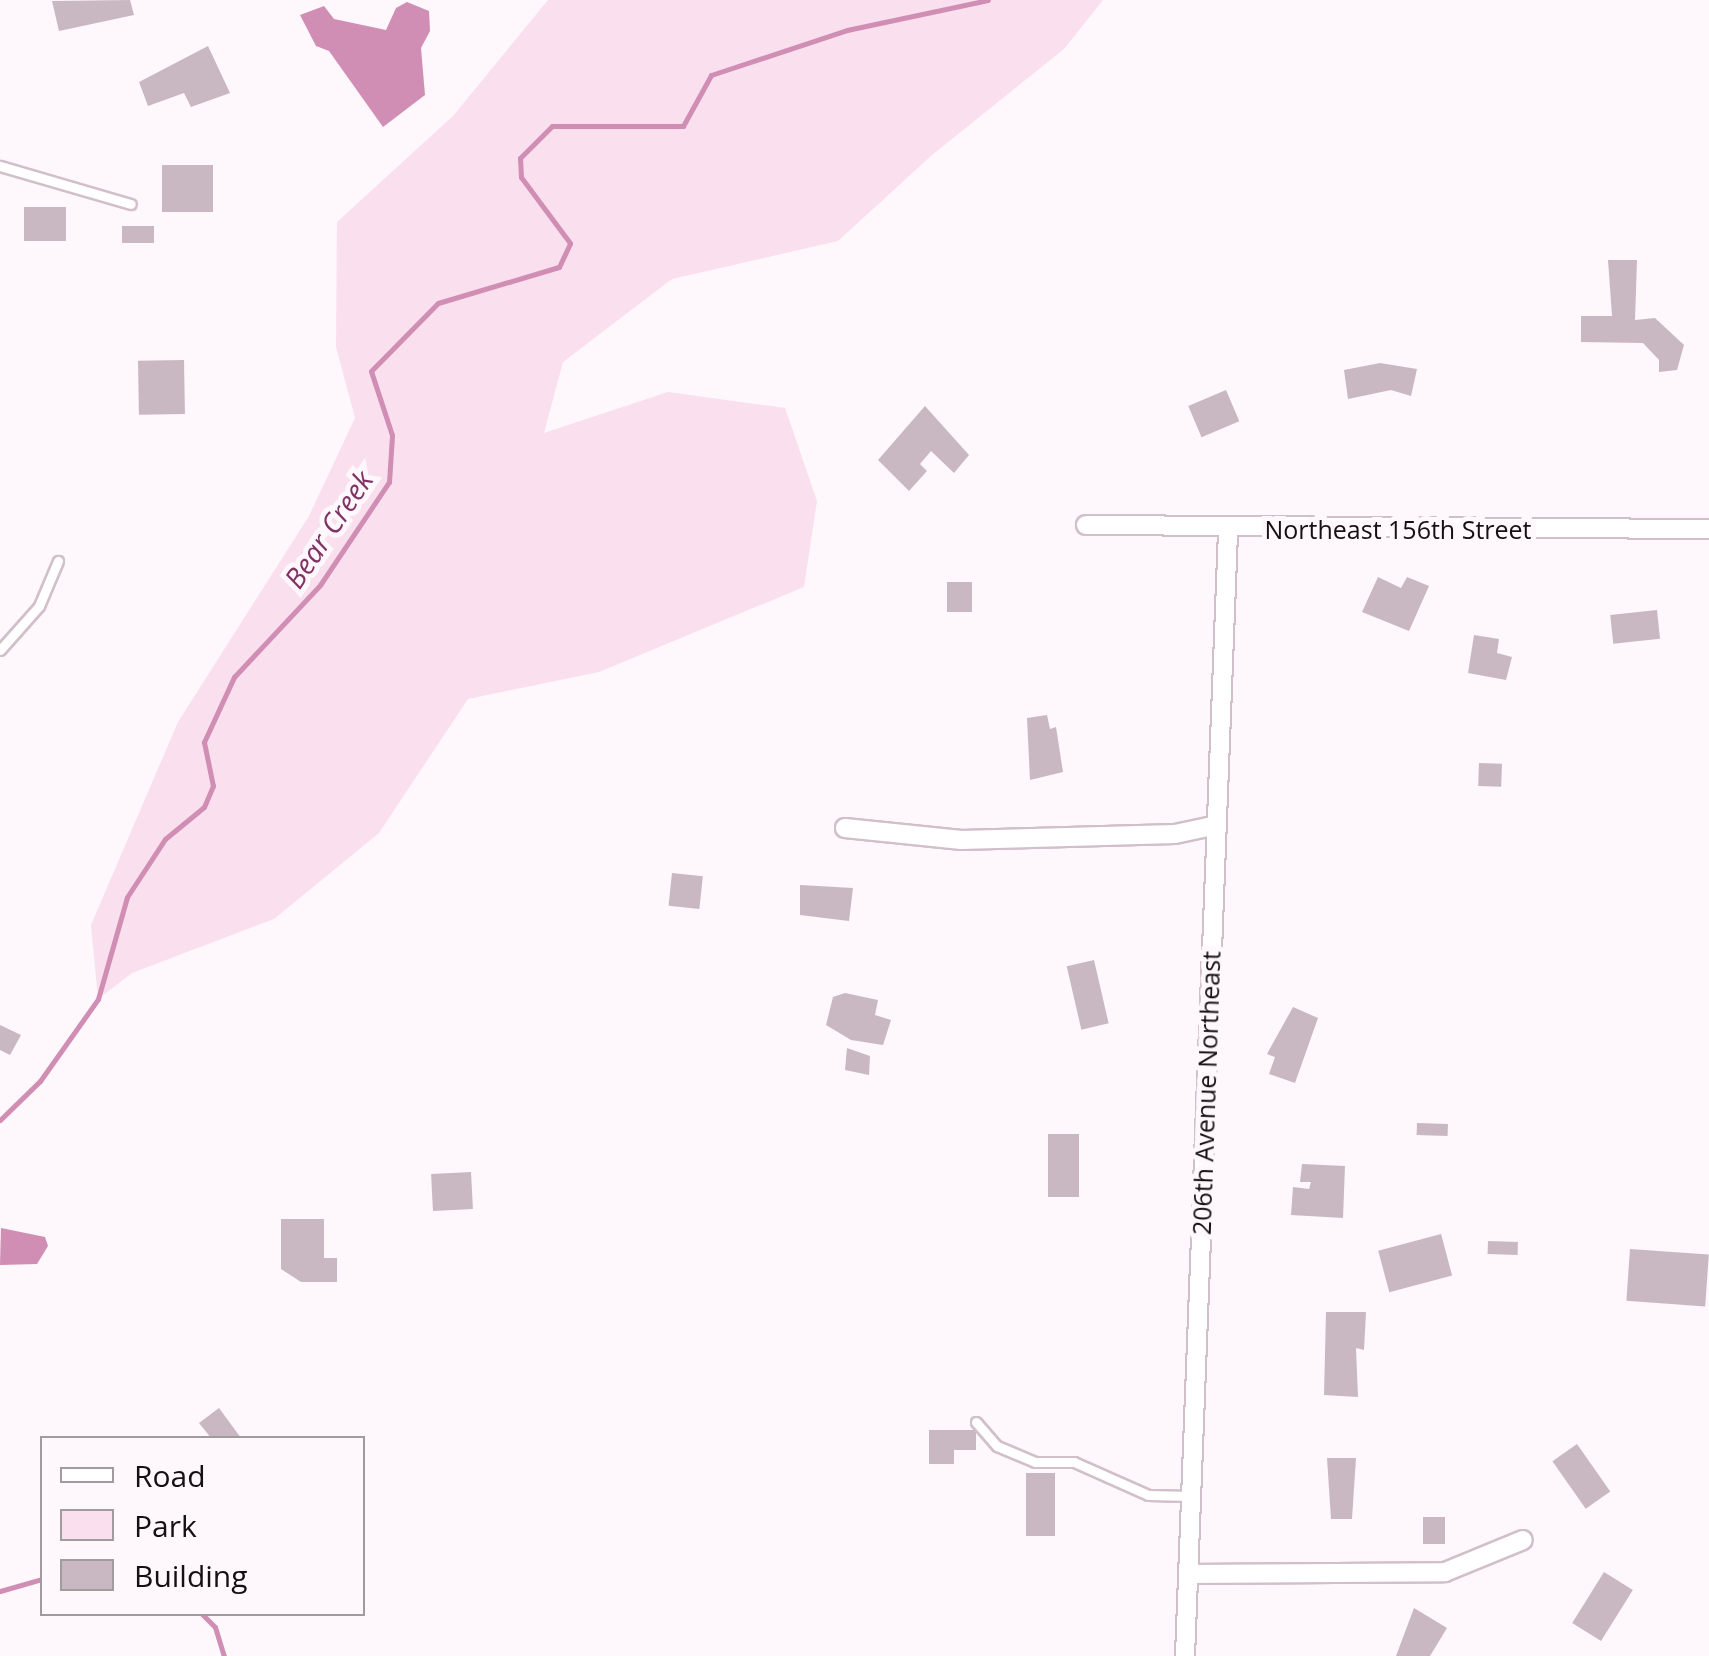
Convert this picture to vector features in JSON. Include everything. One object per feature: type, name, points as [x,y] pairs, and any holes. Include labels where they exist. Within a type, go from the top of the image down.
[{"type":"street","name":"Northeast 156th Street","points":[[1086,526],[1709,529]]},
{"type":"street","name":"206th Avenue Northeast","points":[[1186,1656],[1228,529]]},
{"type":"street","points":[[844,828],[962,840],[1175,834],[1216,825]]},
{"type":"street","points":[[1188,1574],[1445,1572],[1523,1540]]},
{"type":"lane","points":[[0,166],[131,204]]},
{"type":"lane","points":[[0,650],[39,606],[58,562]]},
{"type":"lane","points":[[976,1422],[997,1446],[1036,1462],[1074,1462],[1148,1495],[1191,1496]]},
{"type":"green space","points":[[548,0],[1103,0],[1064,49],[932,155],[838,241],[672,279],[563,362],[544,433],[668,392],[785,408],[817,501],[804,587],[599,672],[468,699],[379,833],[274,919],[132,973],[98,999],[91,925],[178,722],[309,516],[355,418],[336,347],[337,222],[453,116]]},
{"type":"shaded area","points":[[407,2],[429,11],[430,31],[421,48],[425,95],[383,127],[329,51],[316,46],[300,15],[324,6],[334,19],[386,30],[396,8]]},
{"type":"shaded area","points":[[1,1228],[45,1237],[48,1246],[37,1264],[0,1265]]},
{"type":"building","points":[[130,0],[134,15],[59,31],[52,1]]},
{"type":"building","points":[[208,46],[230,93],[191,107],[184,93],[148,106],[139,82]]},
{"type":"building","points":[[162,165],[213,165],[213,212],[162,212]]},
{"type":"building","points":[[24,207],[66,207],[66,241],[24,241]]},
{"type":"building","points":[[122,226],[154,226],[154,243],[122,243]]},
{"type":"building","points":[[1608,260],[1637,260],[1635,320],[1655,318],[1684,345],[1677,370],[1659,372],[1659,360],[1643,343],[1581,342],[1581,316],[1612,316]]},
{"type":"building","points":[[184,360],[185,414],[139,415],[138,361]]},
{"type":"building","points":[[1380,363],[1417,369],[1411,396],[1391,390],[1348,399],[1344,370]]},
{"type":"building","points":[[1226,390],[1239,421],[1202,437],[1188,406]]},
{"type":"building","points":[[925,406],[969,455],[954,473],[931,451],[920,464],[927,471],[909,491],[878,460]]},
{"type":"building","points":[[1378,577],[1401,588],[1407,577],[1429,586],[1409,631],[1362,612]]},
{"type":"building","points":[[947,582],[972,582],[972,612],[947,612]]},
{"type":"building","points":[[1657,610],[1660,639],[1613,644],[1610,615]]},
{"type":"building","points":[[1474,635],[1499,639],[1497,653],[1512,657],[1506,680],[1468,673]]},
{"type":"building","points":[[1047,715],[1050,729],[1056,727],[1063,772],[1030,780],[1027,718]]},
{"type":"building","points":[[1479,763],[1502,764],[1501,787],[1478,786]]},
{"type":"building","points":[[672,873],[703,876],[699,909],[669,906]]},
{"type":"building","points":[[800,885],[853,888],[849,921],[800,915]]},
{"type":"building","points":[[1094,960],[1109,1023],[1081,1030],[1067,966]]},
{"type":"building","points":[[845,993],[878,1000],[875,1015],[891,1020],[883,1045],[851,1040],[826,1025],[833,997]]},
{"type":"building","points":[[1293,1007],[1318,1018],[1295,1083],[1269,1074],[1275,1057],[1267,1054]]},
{"type":"building","points":[[0,1025],[21,1035],[10,1055],[0,1050]]},
{"type":"building","points":[[847,1048],[870,1056],[869,1075],[845,1070]]},
{"type":"building","points":[[1417,1123],[1448,1124],[1448,1136],[1417,1135]]},
{"type":"building","points":[[1048,1134],[1079,1134],[1079,1197],[1048,1197]]},
{"type":"building","points":[[1302,1164],[1345,1166],[1343,1218],[1291,1215],[1293,1187],[1309,1189],[1311,1182],[1300,1182]]},
{"type":"building","points":[[471,1172],[473,1209],[433,1211],[431,1174]]},
{"type":"building","points":[[281,1219],[324,1219],[324,1258],[337,1258],[337,1282],[301,1282],[281,1269]]},
{"type":"building","points":[[1441,1234],[1452,1276],[1389,1292],[1378,1251]]},
{"type":"building","points":[[1488,1241],[1518,1242],[1518,1255],[1488,1254]]},
{"type":"building","points":[[1630,1249],[1709,1255],[1705,1306],[1626,1301]]},
{"type":"building","points":[[1326,1312],[1366,1312],[1364,1350],[1356,1348],[1358,1397],[1324,1395]]},
{"type":"building","points":[[219,1408],[240,1436],[209,1436],[199,1423]]},
{"type":"building","points":[[929,1430],[976,1430],[976,1450],[954,1450],[954,1464],[929,1464]]},
{"type":"building","points":[[1577,1444],[1610,1492],[1586,1509],[1552,1461]]},
{"type":"building","points":[[1327,1458],[1356,1458],[1352,1519],[1331,1519]]},
{"type":"building","points":[[1026,1473],[1055,1473],[1055,1536],[1026,1536]]},
{"type":"building","points":[[1423,1517],[1445,1517],[1445,1544],[1423,1544]]},
{"type":"building","points":[[1604,1572],[1633,1590],[1601,1641],[1572,1623]]},
{"type":"building","points":[[1414,1608],[1447,1628],[1430,1656],[1396,1656]]},
{"type":"waterway","name":"Bear Creek","points":[[0,1120],[40,1081],[98,999],[127,897],[165,839],[204,807],[213,786],[204,742],[234,677],[320,585],[389,482],[392,435],[371,371],[438,303],[559,267],[570,243],[521,177],[520,158],[552,126],[683,126],[711,75],[847,30],[988,0]]},
{"type":"waterway","name":"Bear Creek","points":[[0,1591],[40,1580]]},
{"type":"waterway","name":"Bear Creek","points":[[204,1616],[215,1627],[224,1656]]}]
